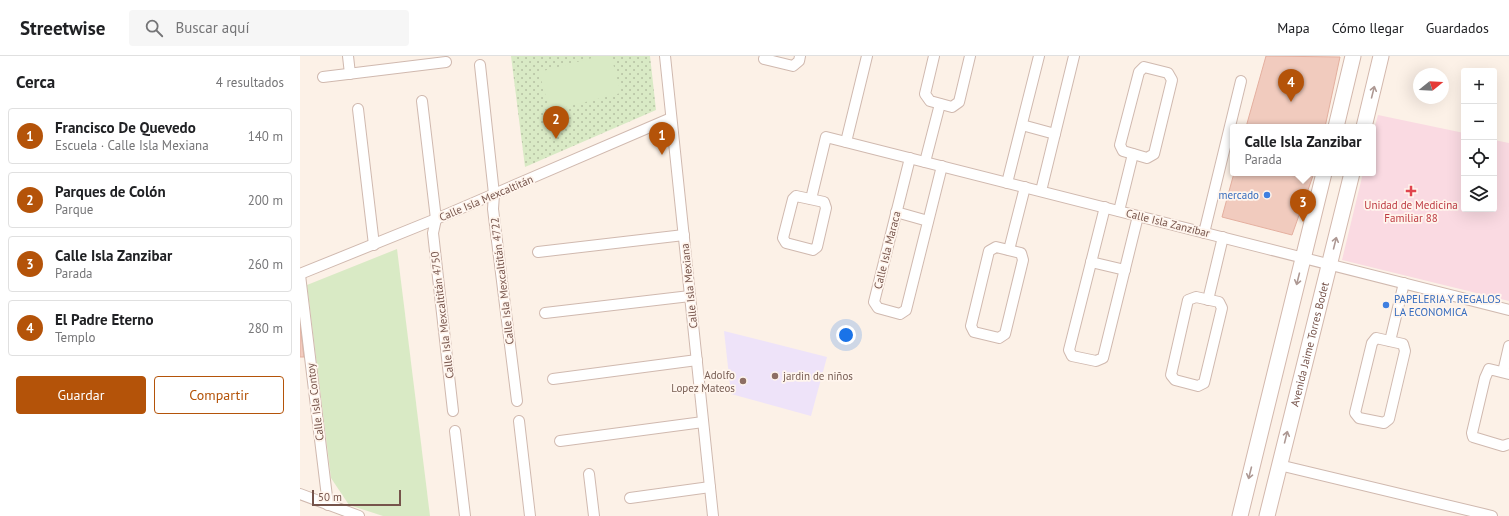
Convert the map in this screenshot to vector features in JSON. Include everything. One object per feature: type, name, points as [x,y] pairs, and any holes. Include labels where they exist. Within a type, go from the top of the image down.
[{"type":"street","points":[[348,56],[350,74]]},
{"type":"street","name":"Calle Isla Mexiana","points":[[664,56],[713,516]]},
{"type":"street","points":[[765,56],[764,58],[793,66],[799,60],[800,56]]},
{"type":"street","points":[[846,142],[867,56]]},
{"type":"street","points":[[934,56],[925,94],[930,102],[952,107],[959,102],[970,56]]},
{"type":"street","points":[[1007,183],[1039,56]]},
{"type":"street","points":[[1041,191],[1074,56]]},
{"type":"street","points":[[1337,124],[1353,56]]},
{"type":"street","points":[[1365,124],[1381,56]]},
{"type":"street","points":[[323,77],[350,74],[416,61],[446,62]]},
{"type":"street","name":"Calle Isla Mexcaltitán 4722","points":[[480,64],[494,194],[493,209],[517,401]]},
{"type":"street","points":[[1144,67],[1168,73],[1172,80],[1154,154],[1147,158],[1133,154],[1123,151],[1120,145],[1139,72],[1144,67]]},
{"type":"street","points":[[1231,124],[1241,81]]},
{"type":"street","name":"Calle Isla Mexcaltitán 4750","points":[[422,101],[436,219],[433,233],[453,410]]},
{"type":"street","points":[[925,162],[940,104]]},
{"type":"street","points":[[358,109],[374,245]]},
{"type":"street","name":"Calle Isla Mexcaltitán","points":[[300,275],[436,219],[671,118]]},
{"type":"street","points":[[1022,125],[1055,134]]},
{"type":"street","points":[[1204,233],[1230,126]]},
{"type":"street","name":"Calle Isla Zanzíbar","points":[[811,199],[826,137],[1509,310]]},
{"type":"street","points":[[1119,211],[1133,154]]},
{"type":"street","name":"Calle Isla Maraca","points":[[910,158],[874,302],[878,308],[900,314],[906,310],[942,166]]},
{"type":"street","points":[[1240,516],[1323,176]]},
{"type":"street","name":"Avenida Jaime Torres Bodet","points":[[1267,516],[1351,176]]},
{"type":"street","points":[[1009,250],[1025,187]]},
{"type":"street","points":[[796,196],[811,199],[824,202],[826,208],[817,247],[813,250],[786,243],[783,238],[793,199],[796,196]]},
{"type":"street","points":[[1105,208],[1069,350],[1072,356],[1096,361],[1103,358],[1138,216]]},
{"type":"street","points":[[896,212],[928,221]]},
{"type":"street","points":[[538,252],[684,235]]},
{"type":"street","points":[[1208,300],[1223,237]]},
{"type":"street","points":[[996,247],[1009,250],[1021,253],[1023,260],[1005,334],[1000,338],[974,332],[971,326],[989,251],[996,247]]},
{"type":"street","points":[[1091,262],[1125,270]]},
{"type":"street","name":"Calle Isla Contoy","points":[[300,275],[328,505]]},
{"type":"street","points":[[1390,341],[1404,283]]},
{"type":"street","points":[[545,313],[690,296]]},
{"type":"street","points":[[1196,297],[1208,300],[1219,302],[1222,308],[1204,383],[1198,386],[1175,380],[1170,375],[1188,300],[1196,297]]},
{"type":"street","points":[[1376,338],[1390,341],[1403,344],[1405,351],[1389,418],[1384,423],[1359,418],[1355,412],[1372,343],[1376,338]]},
{"type":"street","points":[[1509,346],[1506,373],[1489,369],[1485,378],[1472,433],[1473,437],[1503,446],[1509,444]]},
{"type":"street","points":[[553,379],[697,360]]},
{"type":"street","points":[[519,421],[530,516]]},
{"type":"street","points":[[560,441],[703,422]]},
{"type":"street","points":[[455,431],[465,516]]},
{"type":"street","points":[[1279,465],[1492,516]]},
{"type":"street","points":[[589,474],[594,516]]},
{"type":"street","points":[[630,498],[710,487]]},
{"type":"street","points":[[300,494],[359,516]]},
{"type":"shaded area","name":"Unidad de Medicina Familiar 88","points":[[1378,115],[1461,132],[1461,212],[1497,212],[1497,141],[1509,143],[1509,301],[1342,260],[1362,176],[1376,176],[1376,124]]},
{"type":"shaded area","name":"jardin de niños","points":[[724,331],[827,357],[811,416],[731,394]]},
{"type":"green space","points":[[511,56],[650,56],[656,110],[525,167]]},
{"type":"green space","points":[[600,56],[611,56],[621,93],[550,111],[539,72]]},
{"type":"green space","points":[[397,249],[430,516],[383,516],[349,505],[331,478],[307,285]]},
{"type":"building","points":[[1266,56],[1340,57],[1326,124],[1247,124]]},
{"type":"building","name":"mercado","points":[[1233,176],[1313,176],[1292,235],[1222,217]]},
{"type":"building","points":[[300,325],[304,357],[300,357]]},
{"type":"place","name":"El Padre Eterno","points":[[1291,102]]},
{"type":"place","name":"Parques de Colón","points":[[556,139]]},
{"type":"place","name":"Francisco De Quevedo","points":[[662,155]]},
{"type":"place","name":"Unidad de Medicina Familiar 88","points":[[1411,191]]},
{"type":"place","name":"mercado","points":[[1267,195]]},
{"type":"place","name":"Calle Isla Zanzibar","points":[[1303,222]]},
{"type":"place","name":"PAPELERIA Y REGALOS LA ECONOMICA","points":[[1386,305]]},
{"type":"place","name":"jardin de niños","points":[[775,376]]},
{"type":"place","name":"Adolfo Lopez Mateos","points":[[743,381]]}]
